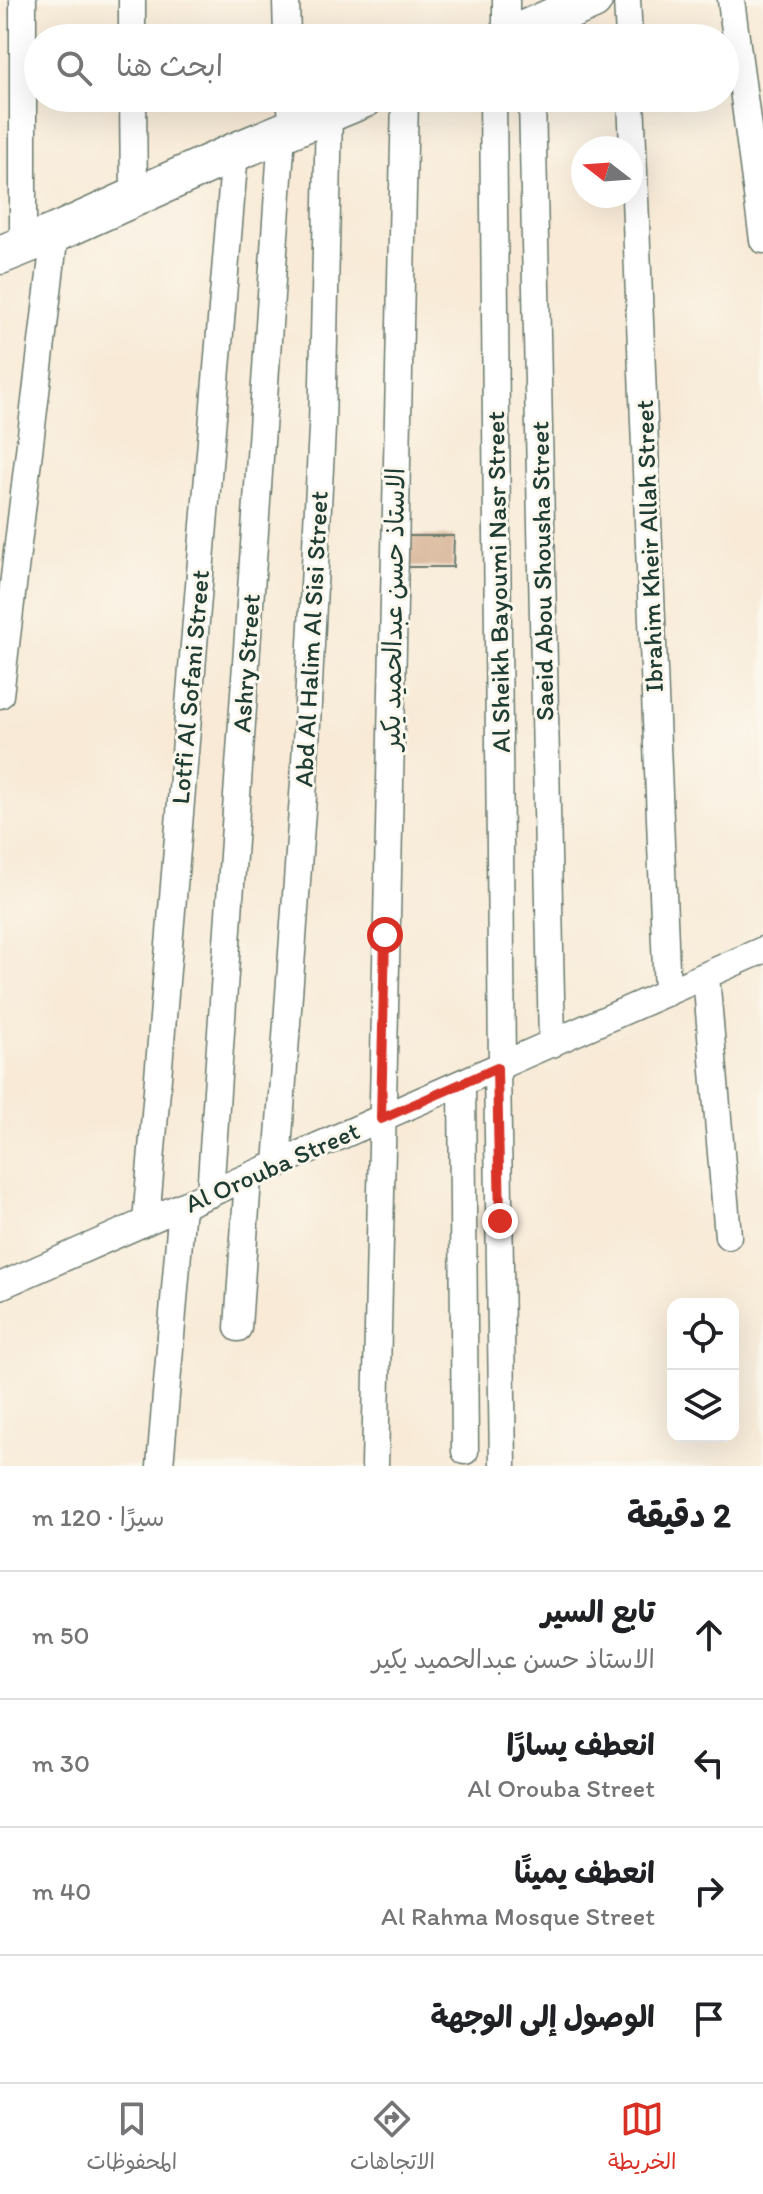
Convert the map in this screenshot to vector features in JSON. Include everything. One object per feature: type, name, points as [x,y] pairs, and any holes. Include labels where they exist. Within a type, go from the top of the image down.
[{"type":"main road","points":[[527,24],[593,0]]},
{"type":"main road","points":[[26,245],[235,152],[288,120],[329,113]]},
{"type":"street","points":[[23,0],[24,82]]},
{"type":"street","points":[[132,0],[132,24]]},
{"type":"street","points":[[286,0],[287,24]]},
{"type":"street","points":[[627,0],[628,24]]},
{"type":"street","points":[[731,0],[734,24]]},
{"type":"street","points":[[739,60],[763,240]]},
{"type":"street","points":[[0,695],[26,245],[24,112]]},
{"type":"street","points":[[133,112],[134,197]]},
{"type":"street","name":"الاستاذ حسن عبدالحميد يكير","points":[[375,1466],[405,112]]},
{"type":"street","name":"Al Sheikh Bayoumi Nasr Street","points":[[493,112],[503,1466]]},
{"type":"street","name":"Saeid Abou Shousha Street","points":[[532,112],[552,1044]]},
{"type":"street","name":"Ibrahim Kheir Allah Street","points":[[632,112],[667,993]]},
{"type":"street","name":"Abd Al Halim Al Sisi Street","points":[[277,1165],[304,782],[322,428],[329,113]]},
{"type":"street","name":"Ashry Street","points":[[210,1194],[288,120]]},
{"type":"street","name":"Lotfi Al Sofani Street","points":[[146,1222],[235,152]]},
{"type":"street","name":"Al Orouba Street","points":[[0,1286],[763,950]]},
{"type":"street","points":[[706,976],[728,1236]]},
{"type":"street","points":[[462,1083],[465,1451]]},
{"type":"street","points":[[238,1328],[248,1178]]},
{"type":"street","points":[[160,1466],[182,1206]]},
{"type":"building","points":[[394,536],[454,536],[453,567],[394,567]]},
{"type":"route","points":[[385,935],[381,1119],[497,1068],[500,1221]]}]
